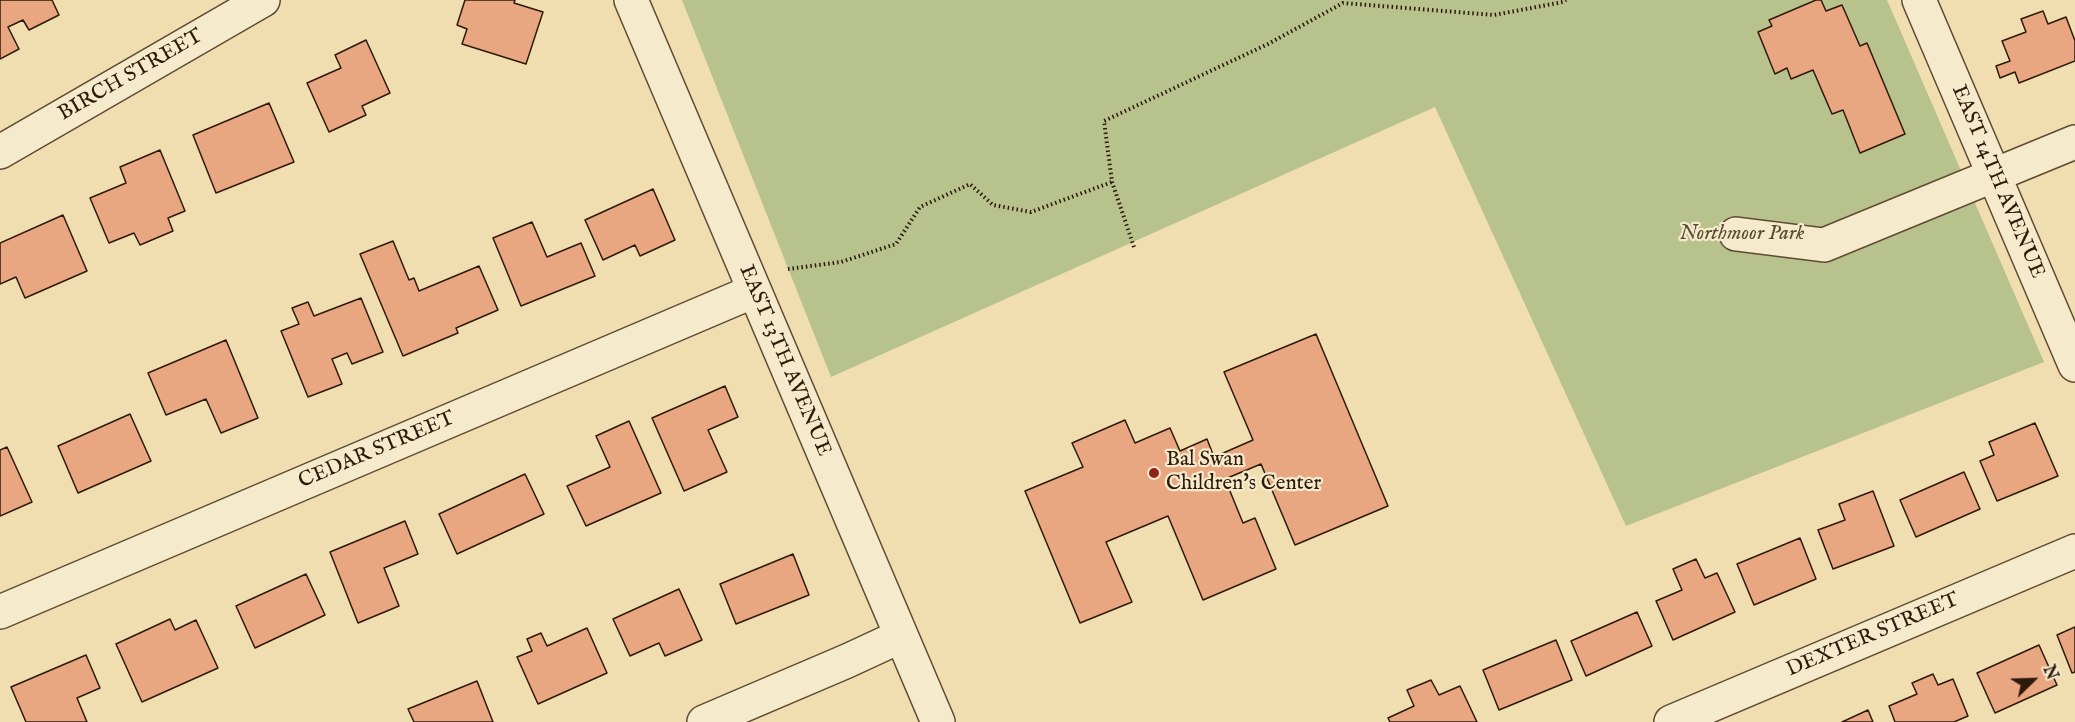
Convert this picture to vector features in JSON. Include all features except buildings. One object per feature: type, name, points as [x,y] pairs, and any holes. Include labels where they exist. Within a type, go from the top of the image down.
[{"type":"street","name":"BIRCH STREET","points":[[0,152],[263,0]]},
{"type":"street","name":"EAST 13TH AVENUE","points":[[632,0],[938,722]]},
{"type":"street","name":"EAST 14TH AVENUE","points":[[1919,0],[2075,365]]},
{"type":"street","points":[[1736,234],[1824,244],[2075,142]]},
{"type":"street","name":"CEDAR STREET","points":[[0,612],[754,291]]},
{"type":"street","name":"DEXTER STREET","points":[[1671,722],[2075,551]]},
{"type":"street","points":[[704,722],[901,636]]},
{"type":"path","points":[[1134,247],[1112,182],[1104,121],[1268,44],[1343,3],[1494,15],[1566,0]]},
{"type":"path","points":[[788,269],[841,262],[896,244],[920,207],[970,184],[993,205],[1031,212],[1112,182]]},
{"type":"green space","name":"Northmoor Park","points":[[682,0],[1887,0],[2044,362],[1626,526],[1435,107],[831,377]]},
{"type":"place","name":"Bal Swan Children's Center","points":[[1154,473]]}]
